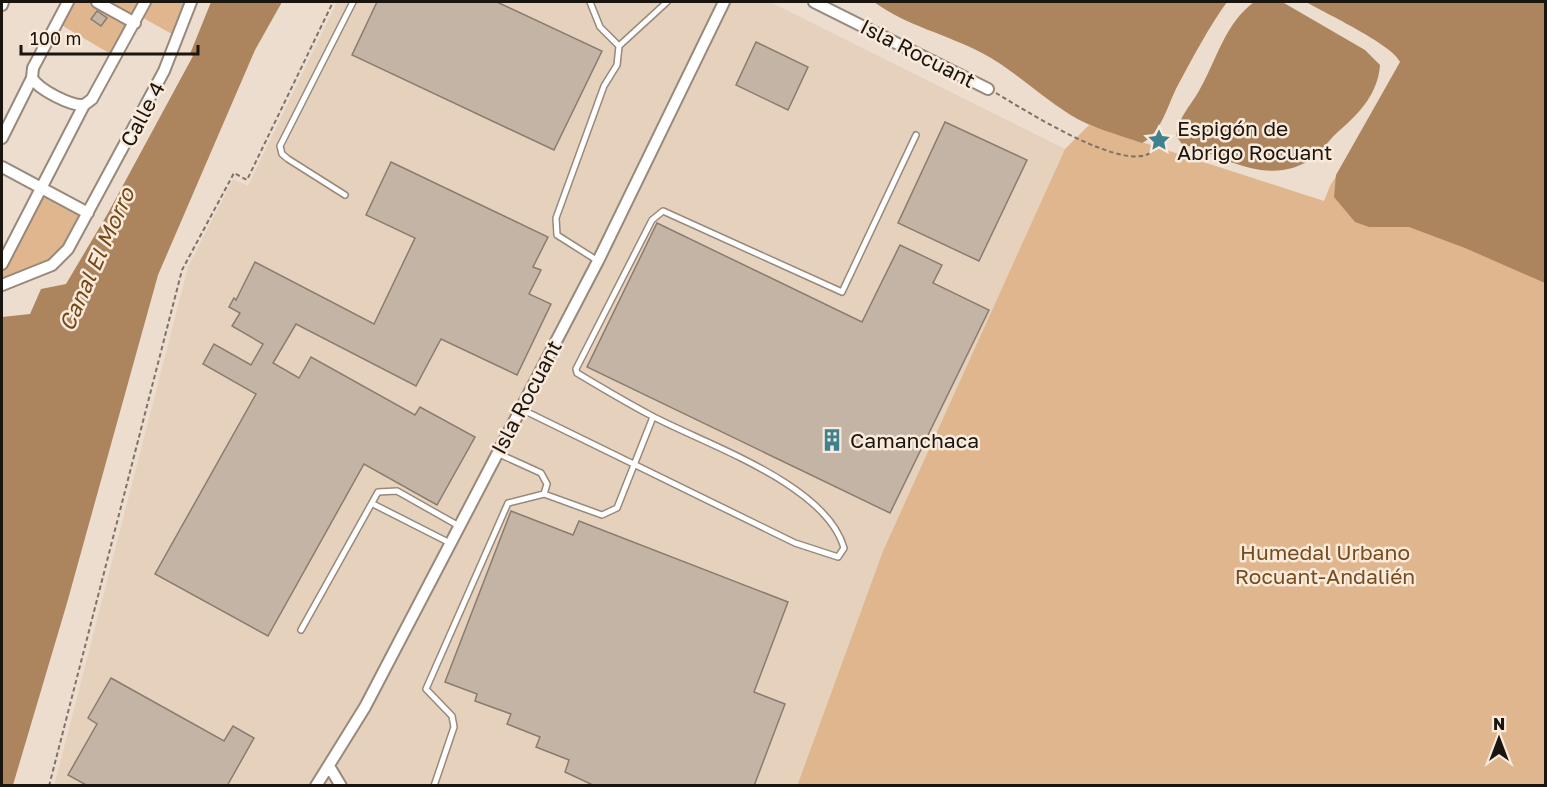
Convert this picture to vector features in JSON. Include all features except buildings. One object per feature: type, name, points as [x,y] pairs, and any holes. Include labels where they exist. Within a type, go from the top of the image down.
[{"type":"street","points":[[2,138],[32,78],[33,68],[68,2]]},
{"type":"street","points":[[97,2],[135,23]]},
{"type":"street","points":[[2,264],[84,105],[92,99],[146,2]]},
{"type":"street","name":"Calle 4","points":[[2,285],[58,260],[68,249],[164,71],[191,2]]},
{"type":"street","name":"Isla Rocuant","points":[[316,786],[365,707],[598,261],[724,2]]},
{"type":"street","name":"Isla Rocuant","points":[[814,2],[988,89]]},
{"type":"street","points":[[32,78],[38,85],[73,103],[84,105]]},
{"type":"street","points":[[2,167],[87,213]]},
{"type":"street","points":[[329,766],[341,786]]},
{"type":"lane","points":[[345,195],[288,159],[282,154],[280,146],[352,2]]},
{"type":"lane","points":[[590,2],[600,27],[619,46]]},
{"type":"lane","points":[[598,261],[557,235],[555,229],[604,86],[617,65],[619,46],[667,2]]},
{"type":"lane","points":[[520,409],[633,462],[795,543],[838,557],[843,553],[841,538],[810,499],[747,461],[653,417],[580,375],[576,369],[652,220],[663,211],[842,292],[916,135]]},
{"type":"lane","points":[[434,786],[454,727],[452,716],[426,689],[508,503],[544,494],[602,515],[610,513],[617,508],[633,462],[653,417]]},
{"type":"lane","points":[[497,453],[541,473],[547,484],[544,494]]},
{"type":"lane","points":[[301,630],[378,492],[397,490],[459,525]]},
{"type":"lane","points":[[373,504],[450,543]]},
{"type":"path","points":[[49,786],[182,270],[234,172],[248,180],[333,2]]},
{"type":"path","points":[[988,89],[1042,120],[1102,148],[1131,156],[1147,155],[1164,141]]},
{"type":"shaded area","points":[[337,2],[770,2],[1065,149],[883,551],[797,785],[54,786],[188,267],[233,179],[248,186]]},
{"type":"green space","points":[[70,2],[94,2],[133,23],[114,56],[58,23]]},
{"type":"green space","points":[[99,2],[145,2],[135,22]]},
{"type":"green space","points":[[146,2],[190,2],[177,37],[140,16]]},
{"type":"green space","name":"Humedal Urbano Rocuant-Andalién","points":[[1407,62],[1545,129],[1545,785],[797,786],[883,551],[1065,149],[1089,125],[1324,201],[1330,186]]},
{"type":"green space","points":[[42,192],[85,214],[57,259],[2,283],[2,268]]},
{"type":"water","name":"Canal El Morro","points":[[211,2],[282,2],[255,50],[158,275],[67,603],[13,785],[2,785],[2,317],[30,314],[41,289],[66,284],[108,213],[193,56],[190,54]]},
{"type":"water","points":[[874,2],[1227,2],[1189,64],[1160,125],[1142,143],[1077,119],[982,53],[913,24]]},
{"type":"water","points":[[1254,2],[1284,3],[1365,50],[1380,65],[1372,93],[1354,117],[1314,157],[1298,166],[1281,170],[1264,170],[1232,162],[1182,144],[1176,136],[1183,116],[1201,87],[1229,30]]},
{"type":"water","points":[[1306,2],[1545,2],[1545,283],[1465,248],[1409,227],[1369,227],[1355,222],[1334,197],[1336,175],[1400,62],[1395,55],[1372,38]]},
{"type":"place","name":"Espigón de Abrigo Rocuant","points":[[1159,140]]},
{"type":"place","name":"Camanchaca","points":[[832,440]]}]
